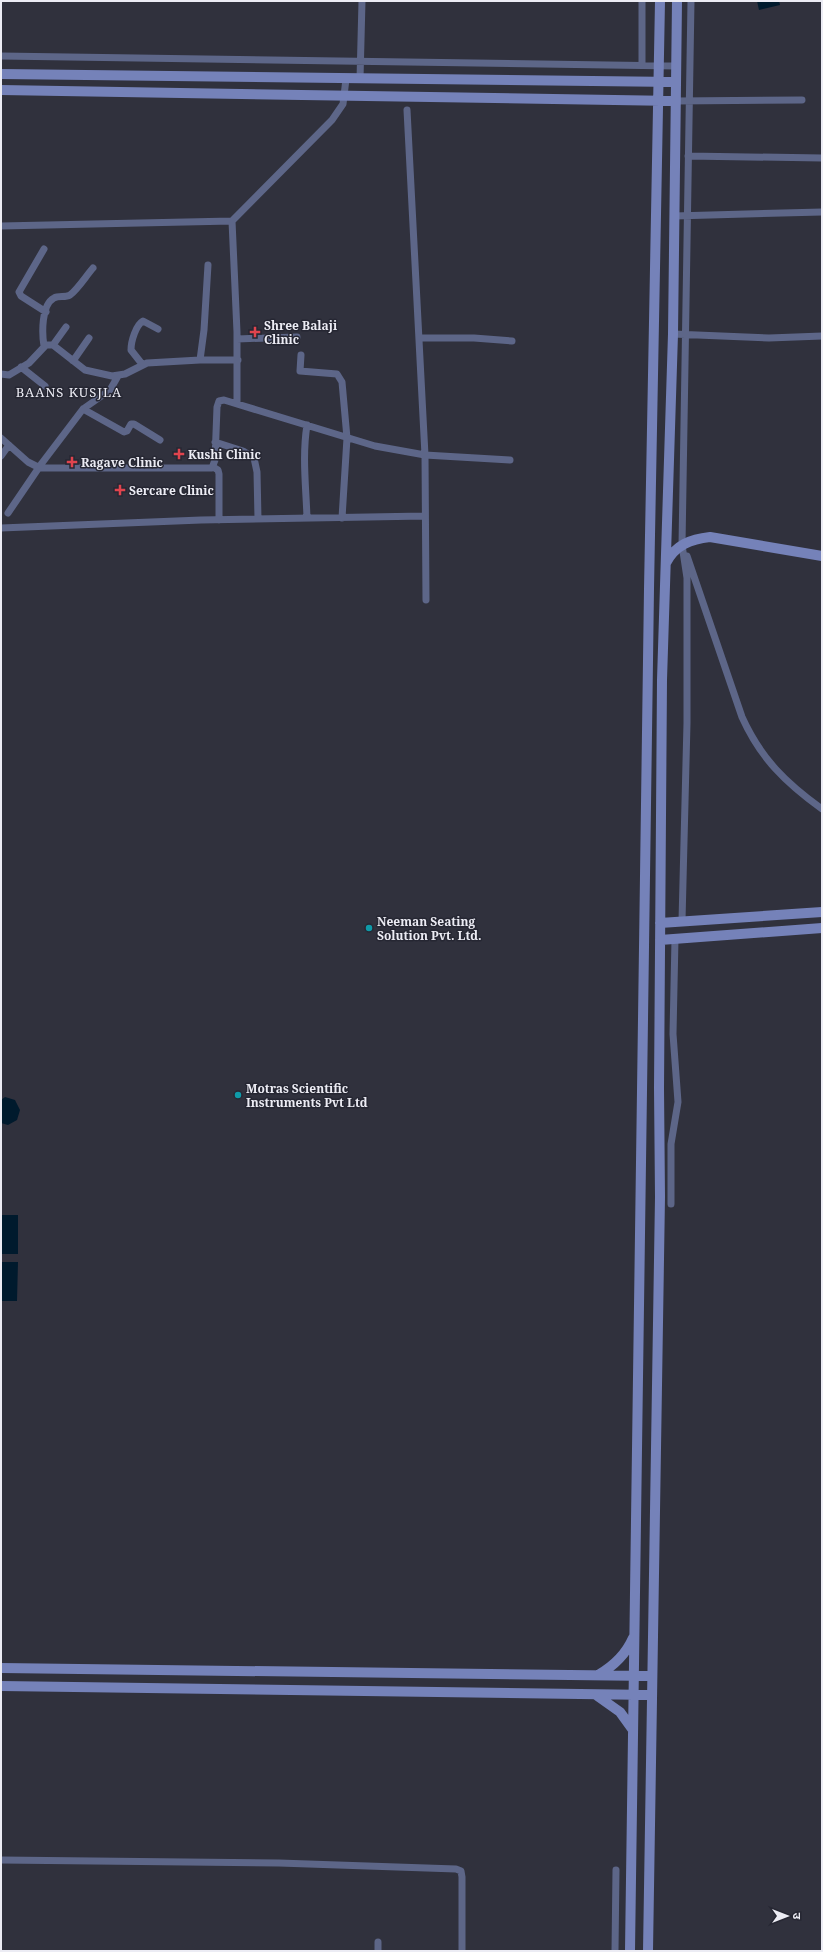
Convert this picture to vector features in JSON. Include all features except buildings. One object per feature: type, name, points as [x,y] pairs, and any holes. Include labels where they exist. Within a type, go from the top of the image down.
[{"type":"main road","points":[[630,1951],[650,619],[649,589],[660,1]]},
{"type":"main road","points":[[648,1951],[660,1197],[660,923],[663,619],[673,334],[677,1]]},
{"type":"main road","points":[[1,74],[676,82]]},
{"type":"main road","points":[[1,90],[676,101]]},
{"type":"main road","points":[[649,589],[665,566],[672,552],[692,540],[710,537],[822,556]]},
{"type":"main road","points":[[650,619],[663,619]]},
{"type":"main road","points":[[660,923],[822,912]]},
{"type":"main road","points":[[660,940],[822,928]]},
{"type":"main road","points":[[641,1197],[660,1197]]},
{"type":"main road","points":[[596,1676],[607,1670],[628,1648],[635,1634]]},
{"type":"main road","points":[[1,1668],[652,1676]]},
{"type":"main road","points":[[1,1686],[634,1696],[652,1695]]},
{"type":"main road","points":[[596,1695],[620,1712],[633,1730]]},
{"type":"street","points":[[360,79],[362,1]]},
{"type":"street","points":[[642,1],[642,64]]},
{"type":"street","points":[[682,921],[686,723],[686,578],[682,545],[691,1]]},
{"type":"street","points":[[1,56],[361,62],[642,64],[676,66]]},
{"type":"street","points":[[1,226],[232,220],[332,120],[342,107],[345,95],[346,79]]},
{"type":"street","points":[[676,101],[802,100]]},
{"type":"street","points":[[407,110],[425,455],[426,600]]},
{"type":"street","points":[[688,156],[822,158]]},
{"type":"street","points":[[674,216],[822,212]]},
{"type":"street","points":[[232,220],[238,360],[237,403]]},
{"type":"street","points":[[44,250],[19,292],[21,296],[46,312]]},
{"type":"street","points":[[200,360],[204,330],[208,264]]},
{"type":"street","points":[[44,346],[42,328],[46,312],[54,298],[70,294],[93,268]]},
{"type":"street","points":[[142,364],[131,350],[133,339],[144,321],[158,329]]},
{"type":"street","points":[[53,345],[66,327]]},
{"type":"street","points":[[673,334],[769,338],[822,336]]},
{"type":"street","points":[[237,339],[297,337]]},
{"type":"street","points":[[73,360],[89,338]]},
{"type":"street","points":[[419,338],[474,338],[512,341]]},
{"type":"street","points":[[1,374],[9,375],[29,363],[44,346],[53,345],[85,370],[118,376]]},
{"type":"street","points":[[301,355],[300,371],[337,374],[342,382],[347,438],[342,518]]},
{"type":"street","points":[[8,513],[83,408],[110,390],[118,376],[142,364],[200,360],[238,360]]},
{"type":"street","points":[[21,367],[45,386]]},
{"type":"street","points":[[213,467],[218,403],[224,400],[374,446],[425,455],[510,460]]},
{"type":"street","points":[[83,408],[124,432],[127,431],[131,424],[136,424],[160,440]]},
{"type":"street","points":[[307,425],[304,468],[306,480],[307,518]]},
{"type":"street","points":[[1,438],[28,462],[40,468],[213,467],[218,470],[219,474],[219,520]]},
{"type":"street","points":[[215,442],[243,451],[254,458],[257,472],[258,519]]},
{"type":"street","points":[[1,456],[9,445]]},
{"type":"street","points":[[1,528],[219,520],[425,516]]},
{"type":"street","points":[[682,545],[698,587],[742,717],[751,737],[773,768],[795,789],[822,809]]},
{"type":"street","points":[[671,1204],[671,1144],[678,1102],[673,1034],[675,939]]},
{"type":"street","points":[[1,1860],[280,1863],[456,1869],[460,1871],[462,1877],[462,1951]]},
{"type":"street","points":[[615,1951],[616,1870]]},
{"type":"street","points":[[378,1942],[378,1951]]},
{"type":"water","points":[[757,1],[779,1],[780,5],[759,10]]},
{"type":"water","points":[[5,1097],[15,1100],[20,1110],[17,1120],[8,1125],[1,1123],[1,1100]]},
{"type":"water","points":[[1,1215],[18,1215],[18,1254],[1,1254]]},
{"type":"water","points":[[1,1262],[18,1262],[17,1301],[1,1301]]},
{"type":"place","name":"Shree Balaji Clinic","points":[[255,332]]},
{"type":"place","name":"Kushi Clinic","points":[[179,454]]},
{"type":"place","name":"Ragave Clinic","points":[[72,462]]},
{"type":"place","name":"Sercare Clinic","points":[[120,490]]},
{"type":"place","name":"Neeman Seating Solution Pvt. Ltd.","points":[[369,928]]},
{"type":"place","name":"Motras Scientific Instruments Pvt Ltd","points":[[238,1095]]},
{"type":"district","name":"BAANS KUSJLA","points":[[69,392]]}]
